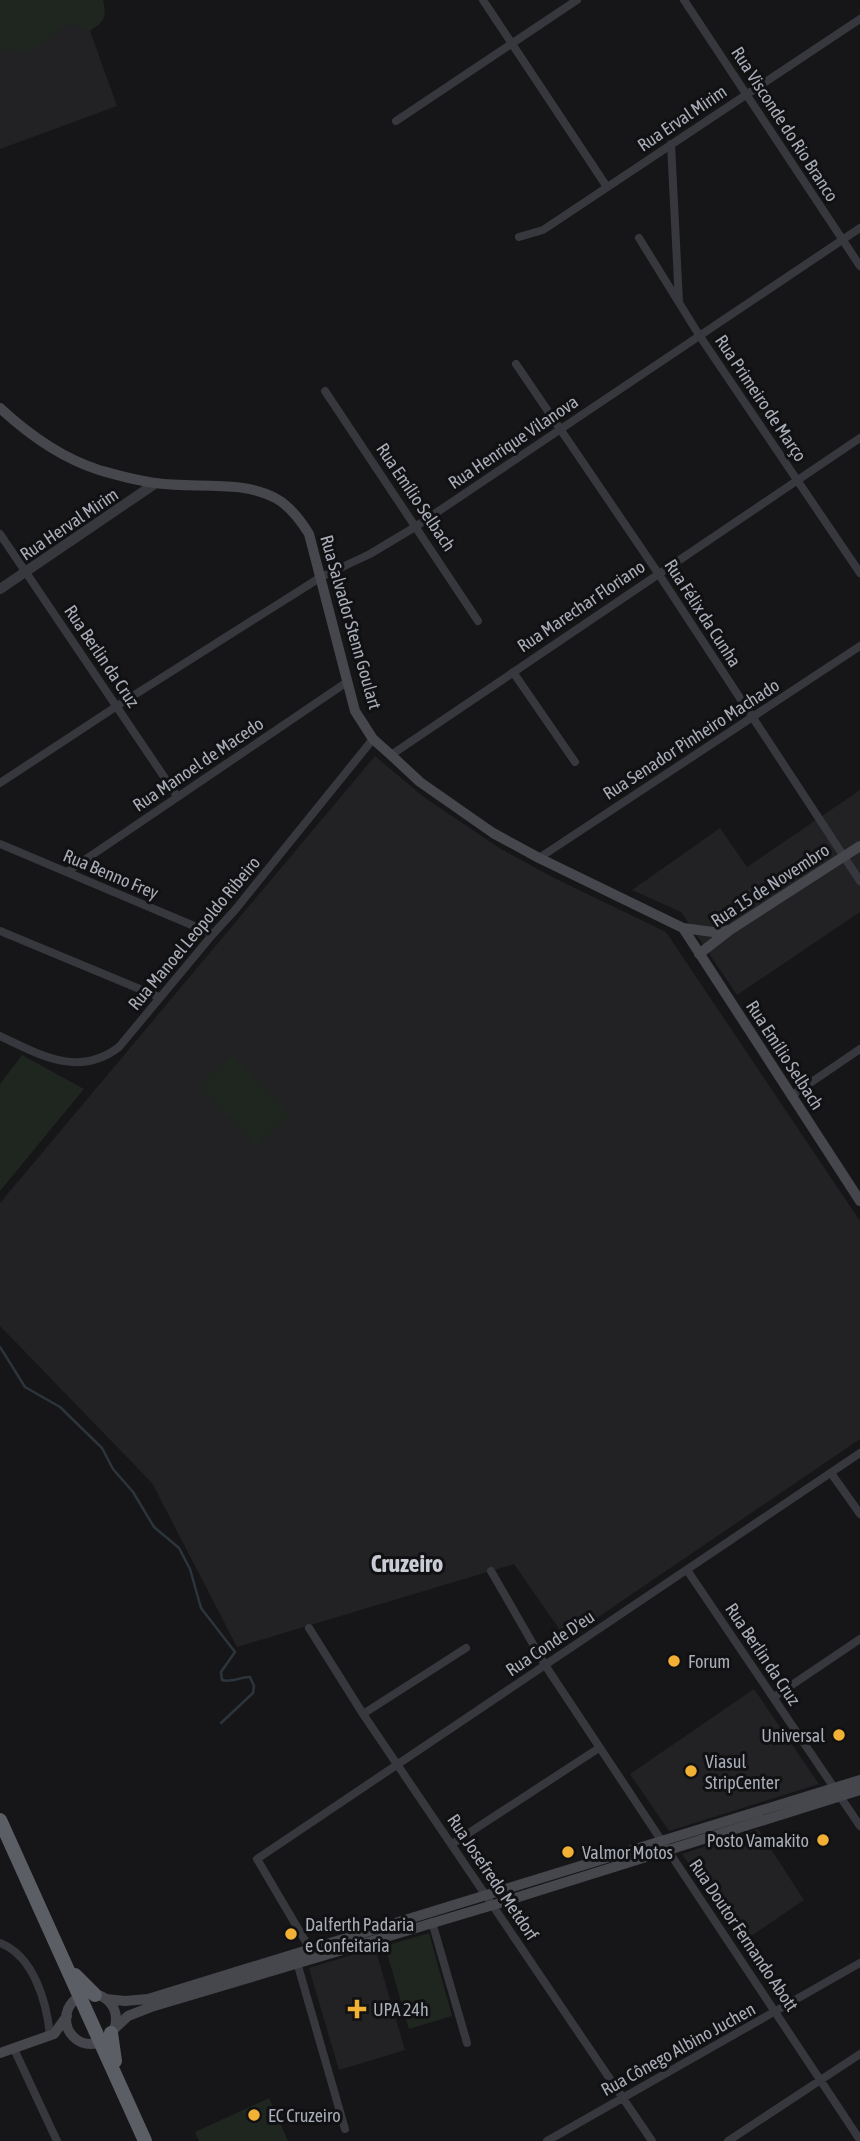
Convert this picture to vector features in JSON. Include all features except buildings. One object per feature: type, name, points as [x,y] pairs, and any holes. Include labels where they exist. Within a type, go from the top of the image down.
[{"type":"highway","points":[[0,1821],[84,2002],[104,2037],[117,2080],[145,2141]]},
{"type":"highway","points":[[69,1969],[84,2002]]},
{"type":"main road","name":"Rua Salvador Stenn Goulart","points":[[0,408],[22,429],[54,450],[97,469],[156,483],[247,489],[277,499],[297,516],[309,534],[355,711],[373,739],[420,782],[492,832],[539,858],[683,928]]},
{"type":"main road","name":"Rua 15 de Novembro","points":[[699,954],[730,930],[860,846]]},
{"type":"main road","points":[[683,928],[713,932],[730,930]]},
{"type":"main road","name":"Rua Emílio Selbach","points":[[683,928],[860,1201]]},
{"type":"main road","points":[[838,1792],[860,1780]]},
{"type":"main road","points":[[0,2053],[52,2035],[84,2002],[148,1999],[315,1954],[800,1803],[838,1792],[860,1790]]},
{"type":"main road","points":[[315,1954],[347,1937],[432,1922],[489,1900]]},
{"type":"main road","points":[[52,2035],[75,2038],[82,2042],[104,2037],[128,2017],[142,2010],[296,1958]]},
{"type":"main road","points":[[84,2002],[115,2012],[104,2037]]},
{"type":"main road","points":[[75,2038],[70,2031],[84,2002]]},
{"type":"street","points":[[483,0],[607,187]]},
{"type":"street","points":[[396,121],[577,0]]},
{"type":"street","name":"Rua Visconde do Rio Branco","points":[[684,0],[860,266]]},
{"type":"street","name":"Rua Erval Mirim","points":[[519,237],[542,229],[860,19]]},
{"type":"street","points":[[671,144],[679,303]]},
{"type":"street","name":"Rua Henrique Vilanova","points":[[0,783],[321,577],[370,554],[415,527],[860,228]]},
{"type":"street","name":"Rua Primeiro de Março","points":[[639,239],[699,335],[860,573]]},
{"type":"street","name":"Rua Félix da Cunha","points":[[516,364],[562,428],[860,881]]},
{"type":"street","name":"Rua Emílio Selbach","points":[[325,391],[478,621]]},
{"type":"street","name":"Rua Marechar Floriano","points":[[391,755],[860,438]]},
{"type":"street","name":"Rua Herval Mirim","points":[[0,589],[156,483]]},
{"type":"street","name":"Rua Berlin da Cruz","points":[[0,534],[177,796]]},
{"type":"street","name":"Rua Senador Pinheiro Machado","points":[[539,858],[860,646]]},
{"type":"street","points":[[513,672],[575,762]]},
{"type":"street","name":"Rua Manoel de Macedo","points":[[67,872],[347,682]]},
{"type":"street","name":"Rua Manoel Leopoldo Ribeiro","points":[[0,1036],[35,1053],[63,1062],[89,1063],[106,1058],[119,1047],[235,910],[373,739]]},
{"type":"street","name":"Rua Benno Frey","points":[[1,843],[213,934]]},
{"type":"street","points":[[0,931],[159,997]]},
{"type":"street","points":[[791,1096],[860,1049]]},
{"type":"street","name":"Rua Conde D'eu","points":[[315,1954],[257,1859],[860,1454]]},
{"type":"street","points":[[831,1473],[860,1514]]},
{"type":"street","name":"Rua Doutor Fernando Abott","points":[[491,1570],[545,1665],[860,2140]]},
{"type":"street","name":"Rua Berlin da Cruz","points":[[687,1570],[860,1826]]},
{"type":"street","name":"Rua Josefredo Metdorf","points":[[309,1628],[363,1714],[652,2141]]},
{"type":"street","points":[[774,1697],[860,1639]]},
{"type":"street","points":[[363,1714],[466,1648]]},
{"type":"street","points":[[452,1844],[599,1748]]},
{"type":"street","points":[[432,1922],[467,2043]]},
{"type":"street","points":[[0,1944],[15,1951],[25,1961],[45,2004],[52,2035]]},
{"type":"street","points":[[296,1958],[345,2129]]},
{"type":"street","name":"Rua Cônego Albino Juchen","points":[[547,2141],[860,1964]]},
{"type":"street","points":[[14,2049],[57,2141]]},
{"type":"street","points":[[728,2141],[860,2054]]},
{"type":"shaded area","points":[[0,0],[79,0],[117,106],[0,149]]},
{"type":"shaded area","points":[[0,0],[103,0],[105,15],[99,25],[89,31],[68,23],[30,53],[18,50],[0,51]]},
{"type":"shaded area","points":[[375,756],[425,798],[501,849],[666,932],[860,1221],[860,1439],[566,1639],[514,1564],[237,1647],[152,1483],[0,1326],[0,1203]]},
{"type":"shaded area","points":[[860,790],[860,912],[737,995],[681,912],[632,890],[720,828],[747,867]]},
{"type":"shaded area","points":[[232,1054],[290,1114],[257,1146],[199,1086]]},
{"type":"shaded area","points":[[22,1055],[84,1089],[0,1191],[0,1084]]},
{"type":"shaded area","points":[[754,1689],[819,1784],[669,1831],[630,1774]]},
{"type":"shaded area","points":[[758,1829],[804,1900],[741,1943],[682,1854]]},
{"type":"shaded area","points":[[429,1933],[452,2016],[409,2029],[385,1946]]},
{"type":"shaded area","name":"UPA 24h","points":[[375,1948],[405,2050],[339,2070],[309,1968]]},
{"type":"shaded area","name":"EC Cruzeiro","points":[[269,2098],[288,2141],[199,2141],[195,2132]]},
{"type":"waterway","points":[[0,1347],[25,1387],[60,1407],[102,1448],[113,1469],[133,1492],[154,1527],[179,1548],[190,1569],[201,1608],[235,1652],[221,1672],[222,1680],[250,1677],[254,1686],[253,1693],[221,1723]]},
{"type":"place","name":"Forum","points":[[674,1661]]},
{"type":"place","name":"Universal","points":[[839,1735]]},
{"type":"place","name":"Viasul StripCenter","points":[[691,1771]]},
{"type":"place","name":"Posto Vamakito","points":[[823,1840]]},
{"type":"place","name":"Valmor Motos","points":[[568,1852]]},
{"type":"place","name":"Dalferth Padaria e Confeitaria","points":[[291,1934]]},
{"type":"place","name":"UPA 24h","points":[[357,2009]]},
{"type":"place","name":"EC Cruzeiro","points":[[254,2115]]},
{"type":"district","name":"Cruzeiro","points":[[407,1563]]}]
